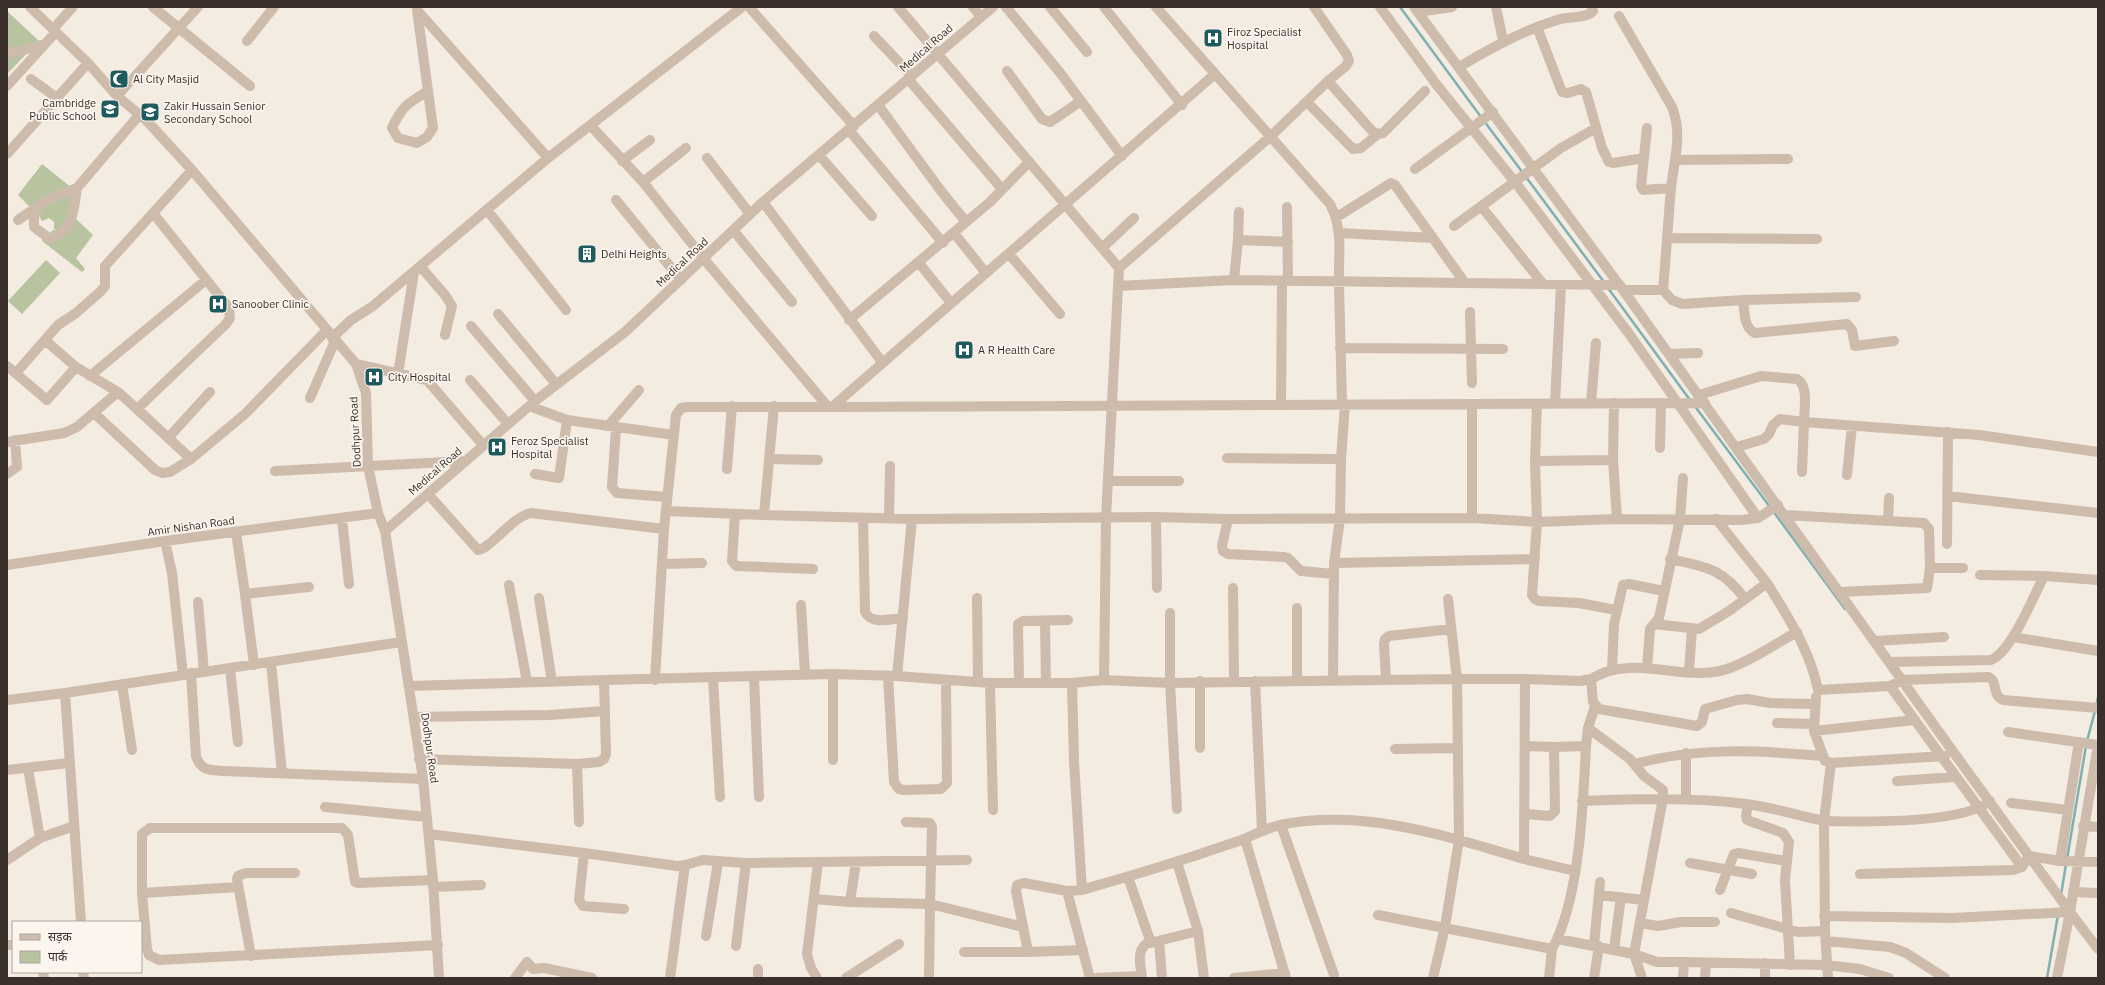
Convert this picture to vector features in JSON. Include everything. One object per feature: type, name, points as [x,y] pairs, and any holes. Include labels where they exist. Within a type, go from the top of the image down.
[{"type":"street","name":"Dodhpur Road","points":[[30,7],[88,63],[117,96],[140,114],[192,170],[356,364],[366,393],[368,466],[378,514],[385,531],[423,779],[438,945],[439,978]]},
{"type":"street","points":[[153,7],[179,30],[250,86]]},
{"type":"street","points":[[117,96],[179,30],[198,7]]},
{"type":"street","points":[[247,41],[274,7]]},
{"type":"street","points":[[94,413],[155,470],[162,473],[170,472],[191,459],[245,414],[332,336],[351,320],[373,306],[548,158],[742,7]]},
{"type":"street","points":[[749,7],[851,128],[943,243]]},
{"type":"street","points":[[898,7],[1119,268],[1106,518],[1104,680]]},
{"type":"street","points":[[973,7],[981,17]]},
{"type":"street","name":"Medical Road","points":[[385,531],[532,403],[625,332],[763,202],[938,55],[992,7]]},
{"type":"street","points":[[1006,7],[1043,50],[1122,156]]},
{"type":"street","points":[[1050,7],[1087,52]]},
{"type":"street","points":[[1104,7],[1182,104]]},
{"type":"street","points":[[1156,7],[1330,204],[1337,217],[1339,233],[1338,282],[1340,348],[1344,404],[1340,519],[1334,563],[1333,680]]},
{"type":"street","points":[[1119,268],[1271,136],[1346,66],[1349,60],[1347,55],[1314,7]]},
{"type":"street","points":[[1380,7],[1418,61],[1473,126],[1515,182],[1600,285],[1686,404],[1768,511]]},
{"type":"street","points":[[1416,9],[1452,7]]},
{"type":"street","points":[[1496,7],[1503,41]]},
{"type":"street","points":[[1459,66],[1503,41],[1537,26],[1562,18],[1589,14],[1593,11],[1592,7]]},
{"type":"street","points":[[7,86],[46,44],[54,30],[72,8]]},
{"type":"street","points":[[416,8],[548,158]]},
{"type":"street","points":[[416,8],[428,91],[433,128],[427,137],[417,143],[398,138],[392,128],[399,111],[410,101],[428,91]]},
{"type":"street","points":[[1416,9],[1622,288],[1736,447],[1768,511]]},
{"type":"street","points":[[1619,16],[1672,107],[1677,121],[1679,134],[1671,188],[1663,290]]},
{"type":"street","points":[[1537,26],[1562,92],[1565,94],[1584,90],[1602,148],[1609,162],[1613,163],[1644,158]]},
{"type":"street","points":[[874,36],[1002,189]]},
{"type":"street","points":[[7,50],[13,53],[46,44]]},
{"type":"street","points":[[7,154],[88,63]]},
{"type":"street","points":[[1006,71],[1042,119],[1046,122],[1050,122],[1081,101]]},
{"type":"street","points":[[830,407],[1009,254],[1215,74]]},
{"type":"street","points":[[31,78],[57,98]]},
{"type":"street","points":[[1328,82],[1373,132],[1378,134]]},
{"type":"street","points":[[1307,102],[1353,149],[1361,148],[1378,134],[1383,133],[1425,91]]},
{"type":"street","points":[[878,105],[941,192],[966,222]]},
{"type":"street","points":[[1415,169],[1493,112]]},
{"type":"street","points":[[18,220],[49,199],[77,188],[140,114]]},
{"type":"street","points":[[591,126],[643,182],[704,259],[830,407]]},
{"type":"street","points":[[1454,226],[1576,139],[1596,128]]},
{"type":"street","points":[[1647,128],[1642,186],[1643,190],[1671,188]]},
{"type":"street","points":[[622,161],[650,140]]},
{"type":"street","points":[[643,182],[686,148]]},
{"type":"street","points":[[819,155],[872,216]]},
{"type":"street","points":[[707,158],[750,214]]},
{"type":"street","points":[[1675,160],[1788,159]]},
{"type":"street","points":[[849,320],[943,243],[1029,162]]},
{"type":"street","points":[[16,374],[58,326],[100,292],[104,286],[105,266],[192,170]]},
{"type":"street","points":[[1337,217],[1391,183],[1395,185],[1465,283]]},
{"type":"street","points":[[38,206],[34,216],[34,227],[50,239],[56,237],[69,226],[72,220],[77,188]]},
{"type":"street","points":[[616,200],[681,280]]},
{"type":"street","points":[[763,202],[849,320],[882,362]]},
{"type":"street","points":[[1481,206],[1543,284]]},
{"type":"street","points":[[1281,405],[1285,281],[1288,242],[1287,207]]},
{"type":"street","points":[[487,210],[566,310]]},
{"type":"street","points":[[1234,280],[1238,240],[1238,212]]},
{"type":"street","points":[[137,409],[226,324],[230,318],[229,308],[153,213]]},
{"type":"street","points":[[1102,248],[1134,218]]},
{"type":"street","points":[[733,230],[792,302]]},
{"type":"street","points":[[954,233],[986,273]]},
{"type":"street","points":[[1339,233],[1433,238]]},
{"type":"street","points":[[1668,238],[1817,239]]},
{"type":"street","points":[[1238,240],[1288,242]]},
{"type":"street","points":[[1009,254],[1060,314]]},
{"type":"street","points":[[919,263],[951,303]]},
{"type":"street","points":[[417,269],[445,294],[452,306],[445,335]]},
{"type":"street","points":[[398,374],[417,269]]},
{"type":"street","points":[[90,376],[206,280]]},
{"type":"street","points":[[1118,286],[1234,280],[1600,285],[1622,288],[1663,290],[1672,300],[1682,304],[1743,300],[1856,297]]},
{"type":"street","points":[[1555,404],[1561,284]]},
{"type":"street","points":[[1743,300],[1746,325],[1749,330],[1754,333],[1848,324],[1852,330],[1853,343],[1855,346],[1858,347],[1894,341]]},
{"type":"street","points":[[1470,312],[1472,383]]},
{"type":"street","points":[[498,314],[556,384]]},
{"type":"street","points":[[471,326],[532,403],[567,420],[674,435]]},
{"type":"street","points":[[310,398],[332,336]]},
{"type":"street","points":[[46,341],[76,367],[118,392],[191,459]]},
{"type":"street","points":[[1591,403],[1596,343]]},
{"type":"street","points":[[1340,348],[1503,349]]},
{"type":"street","points":[[1670,354],[1698,353]]},
{"type":"street","points":[[356,364],[427,380],[483,445]]},
{"type":"street","points":[[7,366],[47,400],[76,367]]},
{"type":"street","points":[[655,680],[664,529],[676,415],[681,408],[732,406],[830,407],[1591,403],[1686,404],[1761,376],[1797,379],[1802,382],[1804,388],[1804,422],[1802,472]]},
{"type":"street","points":[[470,380],[508,424]]},
{"type":"street","points":[[639,390],[612,427],[612,488],[617,493],[668,497]]},
{"type":"street","points":[[7,474],[17,467],[11,441],[64,433],[77,427],[118,392]]},
{"type":"street","points":[[168,438],[210,392]]},
{"type":"street","points":[[1614,403],[1613,460],[1617,519]]},
{"type":"street","points":[[1660,448],[1661,403]]},
{"type":"street","points":[[1472,404],[1472,518]]},
{"type":"street","points":[[1537,404],[1535,461],[1537,522],[1532,595],[1535,599],[1585,604],[1616,610]]},
{"type":"street","points":[[727,469],[732,406]]},
{"type":"street","points":[[764,515],[774,406]]},
{"type":"street","points":[[1736,447],[1764,439],[1769,434],[1772,424],[1780,419],[1852,426],[1979,435],[2098,452]]},
{"type":"street","points":[[535,474],[559,478],[567,420]]},
{"type":"street","points":[[1847,475],[1852,426]]},
{"type":"street","points":[[1947,544],[1948,432]]},
{"type":"street","points":[[1228,458],[1341,459]]},
{"type":"street","points":[[769,460],[818,460]]},
{"type":"street","points":[[1535,461],[1613,460]]},
{"type":"street","points":[[275,471],[465,462]]},
{"type":"street","points":[[889,518],[890,466]]},
{"type":"street","points":[[1647,668],[1650,629],[1659,618],[1670,559],[1680,520],[1683,478]]},
{"type":"street","points":[[1108,480],[1179,481]]},
{"type":"street","points":[[428,494],[478,550],[487,546],[515,520],[531,513],[664,529]]},
{"type":"street","points":[[1947,496],[2098,513]]},
{"type":"street","points":[[1888,521],[1889,498]]},
{"type":"street","points":[[666,512],[912,519],[1156,517],[1228,519],[1472,518],[1537,522],[1617,519],[1741,520],[1768,511],[1785,515],[1888,521],[1927,525],[1929,530],[1930,568],[1927,588],[1840,592]]},
{"type":"street","name":"Amir Nishan Road","points":[[7,565],[165,541],[378,514]]},
{"type":"street","points":[[735,514],[732,561],[736,566],[813,569]]},
{"type":"street","points":[[1785,515],[1890,662],[1895,684],[1914,720],[1955,777],[1984,805]]},
{"type":"street","points":[[1156,517],[1157,588]]},
{"type":"street","points":[[863,518],[865,612],[868,618],[874,621],[902,618]]},
{"type":"street","points":[[342,519],[349,584]]},
{"type":"street","points":[[912,519],[902,618],[893,676],[894,782],[900,789],[941,789],[948,783],[946,680]]},
{"type":"street","points":[[1228,519],[1222,546],[1223,552],[1228,554],[1284,557],[1302,571],[1334,574]]},
{"type":"street","points":[[1716,519],[1767,583],[1797,632],[1815,672],[1818,690],[1814,704],[1814,727],[1822,756],[1826,761],[1831,763],[1941,757],[1954,753]]},
{"type":"street","points":[[236,532],[254,665]]},
{"type":"street","points":[[165,541],[172,573],[187,674],[196,756],[202,767],[224,771],[282,772],[423,779]]},
{"type":"street","points":[[1334,563],[1535,559]]},
{"type":"street","points":[[1670,559],[1702,566],[1724,575],[1745,599]]},
{"type":"street","points":[[662,564],[702,563]]},
{"type":"street","points":[[1930,568],[1963,568]]},
{"type":"street","points":[[1980,575],[2044,576],[2098,580]]},
{"type":"street","points":[[1890,662],[1991,660],[2002,653],[2013,637],[2044,576]]},
{"type":"street","points":[[1654,624],[1692,629],[1706,626],[1767,583]]},
{"type":"street","points":[[1612,670],[1616,610],[1621,589],[1626,584],[1664,591]]},
{"type":"street","points":[[245,594],[309,586]]},
{"type":"street","points":[[509,586],[527,682]]},
{"type":"street","points":[[1233,588],[1234,681]]},
{"type":"street","points":[[539,598],[552,682]]},
{"type":"street","points":[[977,598],[978,682]]},
{"type":"street","points":[[1433,978],[1445,927],[1459,840],[1456,679],[1448,599]]},
{"type":"street","points":[[198,602],[204,672]]},
{"type":"street","points":[[801,605],[805,676]]},
{"type":"street","points":[[1297,608],[1297,680]]},
{"type":"street","points":[[1170,613],[1170,682],[1177,809]]},
{"type":"street","points":[[1019,683],[1018,624],[1023,621],[1068,620]]},
{"type":"street","points":[[1045,621],[1046,683]]},
{"type":"street","points":[[1386,679],[1384,644],[1386,639],[1390,636],[1452,629]]},
{"type":"street","points":[[1689,671],[1692,629]]},
{"type":"street","points":[[409,686],[604,680],[754,678],[833,674],[893,676],[990,683],[1072,683],[1104,680],[1170,682],[1386,679],[1525,679],[1580,681],[1591,679],[1612,670],[1647,668],[1704,672],[1721,671],[1738,664],[1797,632]]},
{"type":"street","points":[[1875,641],[1944,637]]},
{"type":"street","points":[[2013,637],[2098,651]]},
{"type":"street","points":[[7,700],[271,663],[401,642]]},
{"type":"street","points":[[271,663],[282,772]]},
{"type":"street","points":[[230,669],[238,742]]},
{"type":"street","points":[[832,760],[833,674]]},
{"type":"street","points":[[1818,690],[1988,677],[1992,678],[1995,683],[1995,692],[1998,698],[2004,700],[2096,708]]},
{"type":"street","points":[[713,678],[720,797]]},
{"type":"street","points":[[754,678],[759,797]]},
{"type":"street","points":[[1524,859],[1526,814],[1525,679]]},
{"type":"street","points":[[1591,679],[1593,702],[1599,709],[1697,726],[1702,722],[1705,709],[1737,700],[1747,699],[1770,703],[1814,704]]},
{"type":"street","points":[[419,759],[577,764],[599,762],[604,759],[606,754],[604,680]]},
{"type":"street","points":[[1255,680],[1262,830]]},
{"type":"street","points":[[1200,681],[1200,748]]},
{"type":"street","points":[[990,683],[993,810]]},
{"type":"street","points":[[1072,683],[1074,761],[1082,890]]},
{"type":"street","points":[[122,684],[132,750]]},
{"type":"street","points":[[1895,684],[1954,753],[1984,805],[2026,861],[2061,912],[2095,940],[2098,949]]},
{"type":"street","points":[[65,693],[81,921]]},
{"type":"street","points":[[1549,978],[1552,949],[1558,939],[1568,906],[1575,871],[1588,728],[1595,706]]},
{"type":"street","points":[[414,718],[550,715],[604,711]]},
{"type":"street","points":[[1778,723],[1814,727],[1914,720]]},
{"type":"street","points":[[1588,728],[1634,764],[1644,776],[1663,790],[1663,798],[1634,954],[1642,978]]},
{"type":"street","points":[[2008,732],[2091,744]]},
{"type":"street","points":[[2068,861],[2083,826],[2096,767],[2091,744]]},
{"type":"street","points":[[2057,978],[2061,912],[2073,892],[2068,861],[2068,810],[2091,744]]},
{"type":"street","points":[[1526,746],[1586,746]]},
{"type":"street","points":[[1526,814],[1550,816],[1555,811],[1554,747]]},
{"type":"street","points":[[1395,749],[1457,748]]},
{"type":"street","points":[[1634,764],[1686,753],[1741,750],[1822,756]]},
{"type":"street","points":[[1686,753],[1686,799]]},
{"type":"street","points":[[7,770],[69,763]]},
{"type":"street","points":[[1828,978],[1824,916],[1824,821],[1831,763]]},
{"type":"street","points":[[577,764],[579,822]]},
{"type":"street","points":[[28,768],[40,838]]},
{"type":"street","points":[[1897,782],[1955,777]]},
{"type":"street","points":[[1582,801],[1663,798],[1748,804],[1824,821],[1912,820],[1947,815],[1984,805]]},
{"type":"street","points":[[2011,803],[2068,810]]},
{"type":"street","points":[[1748,804],[1746,816],[1750,822],[1783,833],[1787,836],[1789,842],[1786,861],[1787,929],[1790,965]]},
{"type":"street","points":[[325,807],[427,816]]},
{"type":"street","points":[[1028,952],[1016,891],[1017,885],[1024,883],[1067,891],[1082,890],[1177,862],[1245,839],[1262,830],[1281,825],[1324,821],[1362,822],[1400,826],[1575,871]]},
{"type":"street","points":[[906,822],[931,825],[929,978]]},
{"type":"street","points":[[1281,825],[1334,975]]},
{"type":"street","points":[[7,860],[40,838],[74,826]]},
{"type":"street","points":[[2083,826],[2098,827]]},
{"type":"street","points":[[438,945],[251,956],[154,959],[149,955],[147,949],[142,894],[142,834],[150,828],[342,828],[348,835],[353,878],[358,883],[481,885]]},
{"type":"street","points":[[429,834],[685,866],[703,860],[746,863],[967,860]]},
{"type":"street","points":[[1234,978],[1286,975],[1245,839]]},
{"type":"street","points":[[584,853],[579,900],[580,903],[583,906],[624,909]]},
{"type":"street","points":[[1720,890],[1732,858],[1738,853],[1786,861]]},
{"type":"street","points":[[1860,874],[1962,873],[2014,870],[2026,861],[2098,862]]},
{"type":"street","points":[[706,936],[718,862]]},
{"type":"street","points":[[850,902],[856,862]]},
{"type":"street","points":[[1177,862],[1198,931],[1204,978]]},
{"type":"street","points":[[736,946],[746,863]]},
{"type":"street","points":[[817,978],[811,968],[806,954],[818,863]]},
{"type":"street","points":[[1690,863],[1752,874]]},
{"type":"street","points":[[670,978],[685,866]]},
{"type":"street","points":[[251,956],[237,880],[242,874],[294,873]]},
{"type":"street","points":[[1128,876],[1155,942],[1162,978]]},
{"type":"street","points":[[1594,978],[1600,882]]},
{"type":"street","points":[[142,894],[238,887]]},
{"type":"street","points":[[1067,891],[1090,978]]},
{"type":"street","points":[[2073,892],[2098,893]]},
{"type":"street","points":[[1599,895],[1644,900]]},
{"type":"street","points":[[1614,949],[1621,897]]},
{"type":"street","points":[[814,899],[850,902],[930,904],[1023,927]]},
{"type":"street","points":[[1824,916],[1952,918],[2061,912]]},
{"type":"street","points":[[1731,914],[1798,932],[1890,947],[1906,953],[1944,978]]},
{"type":"street","points":[[1378,915],[1552,949]]},
{"type":"street","points":[[1640,923],[1658,926],[1681,922],[1715,922]]},
{"type":"street","points":[[1096,978],[1142,977],[1140,952],[1142,948],[1155,942],[1198,931]]},
{"type":"street","points":[[1558,939],[1597,945],[1634,954],[1657,962],[1826,965],[1860,969],[1889,978]]},
{"type":"street","points":[[846,978],[899,944]]},
{"type":"street","points":[[964,952],[1083,950]]},
{"type":"street","points":[[515,978],[527,962],[533,969],[544,968],[592,978]]},
{"type":"street","points":[[1684,962],[1684,978]]},
{"type":"street","points":[[1705,978],[1706,963]]},
{"type":"street","points":[[1765,963],[1765,978]]},
{"type":"green space","points":[[7,11],[39,41],[7,74]]},
{"type":"green space","points":[[42,164],[72,188],[32,209],[18,195]]},
{"type":"green space","points":[[74,192],[76,219],[93,235],[76,258],[85,269],[82,272],[42,241],[53,230],[60,232],[54,229],[54,222],[49,218],[42,221],[38,214],[41,207]]},
{"type":"green space","points":[[46,260],[60,273],[22,314],[8,301]]},
{"type":"waterway","points":[[1400,7],[1481,117]]},
{"type":"waterway","points":[[1484,121],[1523,173]]},
{"type":"waterway","points":[[1526,177],[1604,282]]},
{"type":"waterway","points":[[1608,288],[1690,400]]},
{"type":"waterway","points":[[1694,405],[1770,507]]},
{"type":"waterway","points":[[1773,511],[1845,609]]},
{"type":"waterway","points":[[2096,706],[2098,697]]},
{"type":"waterway","points":[[2087,741],[2095,711]]},
{"type":"waterway","points":[[2067,859],[2086,746]]},
{"type":"waterway","points":[[2061,895],[2066,864]]},
{"type":"waterway","points":[[2047,978],[2058,915]]},
{"type":"place","name":"Firoz Specialist Hospital","points":[[1213,38]]},
{"type":"place","name":"Al City Masjid","points":[[119,79]]},
{"type":"place","name":"Cambridge Public School","points":[[110,109]]},
{"type":"place","name":"Zakir Hussain Senior Secondary School","points":[[150,112]]},
{"type":"place","name":"Delhi Heights","points":[[587,254]]},
{"type":"place","name":"Sanoober Clinic","points":[[218,304]]},
{"type":"place","name":"A R Health Care","points":[[964,350]]},
{"type":"place","name":"City Hospital","points":[[374,377]]},
{"type":"place","name":"Feroz Specialist Hospital","points":[[497,447]]}]
